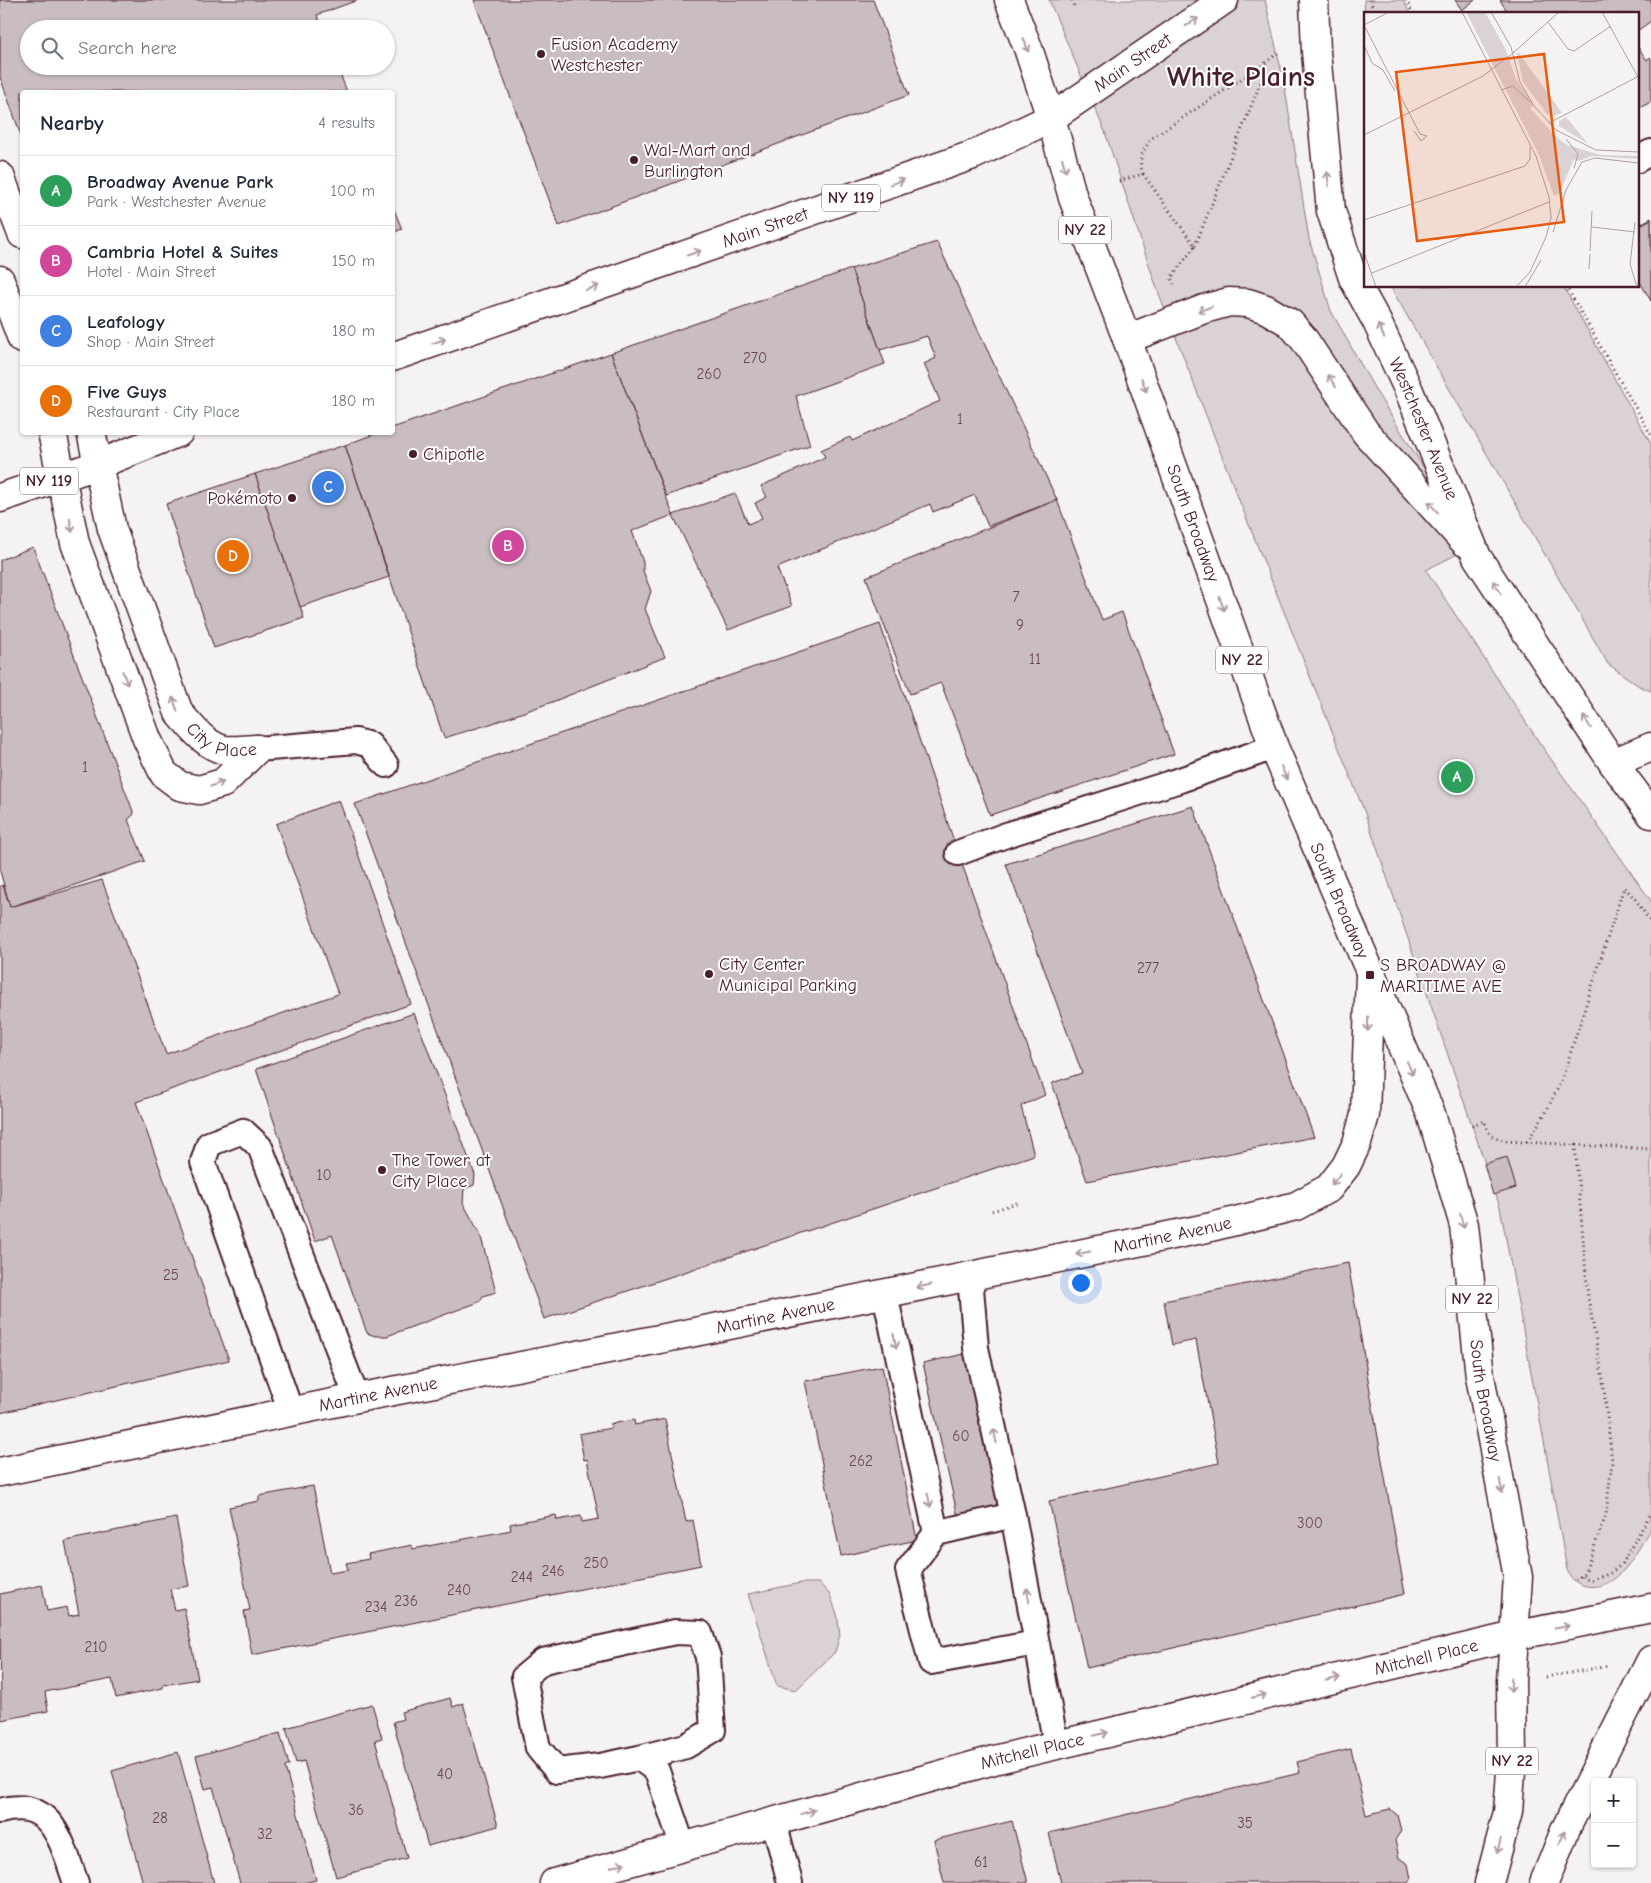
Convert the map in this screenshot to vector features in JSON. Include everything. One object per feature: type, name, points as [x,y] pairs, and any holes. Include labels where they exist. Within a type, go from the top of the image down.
[{"type":"main road","name":"NY 22","points":[[1009,0],[1028,48],[1051,118]]},
{"type":"main road","name":"Main Street","points":[[395,356],[954,162],[1051,118],[1224,0]]},
{"type":"main road","name":"Westchester Avenue","points":[[1314,0],[1317,62],[1331,211],[1354,278],[1409,391],[1478,556],[1613,763],[1651,814]]},
{"type":"main road","name":"South Broadway","points":[[1051,118],[1073,198],[1127,339],[1274,747],[1431,1114],[1464,1225],[1480,1376],[1518,1577],[1511,1693],[1512,1759],[1508,1812],[1489,1883]]},
{"type":"main road","points":[[0,176],[20,229]]},
{"type":"main road","points":[[0,280],[20,334]]},
{"type":"main road","points":[[1127,339],[1204,309],[1228,302],[1248,303],[1266,309],[1290,323],[1303,338],[1366,433],[1478,556]]},
{"type":"main road","name":"City Place","points":[[53,435],[75,543],[147,739],[164,774],[180,786],[199,790],[223,784],[256,749]]},
{"type":"main road","name":"City Place","points":[[92,435],[112,529],[179,712],[199,736],[224,750],[256,749]]},
{"type":"main road","name":"NY 119","points":[[0,498],[98,465],[172,435]]},
{"type":"main road","points":[[1613,763],[1651,747]]},
{"type":"main road","name":"Martine Avenue","points":[[0,1472],[357,1398],[886,1294],[1207,1228],[1296,1206],[1329,1188],[1346,1166],[1357,1143],[1366,1115],[1370,975]]},
{"type":"main road","name":"Mitchell Place","points":[[554,1883],[994,1760],[1514,1636],[1651,1608]]},
{"type":"main road","points":[[1544,1883],[1566,1828],[1651,1660]]},
{"type":"lane","points":[[1638,159],[1651,152]]},
{"type":"lane","points":[[256,749],[356,741],[370,746],[386,765]]},
{"type":"lane","points":[[958,852],[1180,780],[1274,747]]},
{"type":"lane","points":[[291,1412],[203,1162],[208,1144],[243,1131],[260,1147],[357,1398]]},
{"type":"lane","points":[[970,1276],[976,1348],[1013,1515],[1056,1745]]},
{"type":"lane","points":[[886,1294],[936,1533]]},
{"type":"lane","points":[[1013,1515],[936,1533],[908,1570],[931,1662],[1036,1643]]},
{"type":"lane","points":[[639,1758],[686,1746],[713,1730],[708,1657],[700,1633],[675,1632],[543,1661],[524,1677],[538,1748],[557,1771],[600,1766],[639,1758],[657,1771],[683,1847]]},
{"type":"lane","points":[[0,1811],[12,1808],[30,1808],[47,1818],[61,1841],[76,1883]]},
{"type":"lane","points":[[774,1821],[790,1883]]},
{"type":"path","points":[[1072,0],[1075,9]]},
{"type":"path","points":[[1370,0],[1377,12]]},
{"type":"path","points":[[1406,0],[1412,12]]},
{"type":"path","points":[[1195,246],[1143,174],[1140,164],[1141,153],[1152,138],[1264,64],[1280,51]]},
{"type":"path","points":[[1177,291],[1171,278],[1195,246],[1262,79],[1264,64]]},
{"type":"path","points":[[1119,181],[1143,174]]},
{"type":"path","points":[[1567,288],[1651,435]]},
{"type":"path","points":[[1527,1142],[1546,1112],[1562,1079],[1624,886],[1651,923]]},
{"type":"path","points":[[1472,1125],[1484,1121],[1490,1135],[1505,1141],[1651,1149]]},
{"type":"path","points":[[1575,1145],[1588,1297],[1603,1380],[1612,1461],[1606,1515],[1585,1572],[1576,1580]]},
{"type":"path","points":[[992,1211],[1020,1202]]},
{"type":"path","points":[[1582,1576],[1591,1580],[1609,1574],[1621,1565],[1651,1513]]},
{"type":"path","points":[[1543,1677],[1610,1665]]},
{"type":"shaded area","points":[[1049,0],[1265,0],[1284,82],[1309,239],[1331,311],[1377,393],[1473,546],[1426,570],[1539,742],[1651,901],[1651,1527],[1626,1567],[1608,1583],[1598,1586],[1582,1585],[1574,1581],[1567,1570],[1500,1207],[1365,813],[1237,495],[1156,286],[1105,132]]},
{"type":"shaded area","points":[[1364,0],[1403,0],[1409,12],[1365,12]]},
{"type":"shaded area","points":[[1391,288],[1564,288],[1651,444],[1651,691],[1639,686],[1608,664]]},
{"type":"shaded area","points":[[801,1583],[819,1583],[830,1595],[837,1614],[840,1635],[835,1652],[796,1690],[777,1686],[748,1594]]},
{"type":"building","points":[[0,0],[175,0],[125,20],[20,20],[20,61],[0,69]]},
{"type":"building","points":[[0,0],[358,0],[317,15],[319,20],[20,20],[20,75],[340,75],[346,90],[20,90],[20,132],[0,77]]},
{"type":"building","name":"Wal-Mart and Burlington","points":[[474,0],[873,0],[909,95],[559,226]]},
{"type":"building","points":[[1455,0],[1475,0],[1462,10]]},
{"type":"building","points":[[1500,0],[1651,0],[1651,21],[1638,30],[1638,12],[1508,12]]},
{"type":"building","points":[[1638,47],[1647,60],[1650,57],[1651,59],[1651,102],[1638,108]]},
{"type":"building","points":[[395,212],[402,229],[395,232]]},
{"type":"building","points":[[1651,218],[1651,300],[1638,278],[1638,225]]},
{"type":"building","points":[[1651,219],[1651,301],[1638,279],[1638,226]]},
{"type":"building","points":[[937,242],[1057,500],[988,526],[975,495],[933,512],[930,504],[777,568],[792,606],[728,630],[673,515],[735,493],[748,524],[762,518],[755,503],[767,497],[761,486],[825,457],[821,450],[850,437],[852,441],[940,401],[924,364],[936,358],[927,336],[880,350],[851,269]]},
{"type":"building","points":[[851,269],[885,364],[796,396],[810,445],[666,496],[611,353]]},
{"type":"building","points":[[611,353],[673,515],[632,531],[643,562],[643,571],[651,591],[645,609],[665,657],[552,702],[444,738],[345,445],[372,435],[395,435],[395,427]]},
{"type":"building","points":[[345,445],[389,577],[300,607],[255,474]]},
{"type":"building","points":[[255,474],[304,618],[214,648],[166,504]]},
{"type":"building","points":[[1057,500],[1102,620],[1122,612],[1174,754],[990,815],[941,683],[910,694],[866,577]]},
{"type":"building","points":[[33,547],[134,814],[128,820],[145,861],[10,907],[0,871],[0,560]]},
{"type":"building","name":"City Center Municipal Parking","points":[[880,624],[958,853],[1045,1095],[1021,1106],[1034,1155],[544,1319],[355,804]]},
{"type":"building","points":[[339,800],[411,1004],[136,1102],[229,1360],[0,1413],[0,886],[3,885],[10,907],[102,880],[166,1054],[338,994],[276,824]]},
{"type":"building","points":[[1193,806],[1314,1137],[1087,1181],[1052,1083],[1082,1073],[1006,864]]},
{"type":"building","name":"The Tower at City Place","points":[[414,1013],[475,1175],[474,1185],[464,1189],[463,1203],[480,1234],[496,1292],[483,1296],[479,1302],[387,1336],[375,1336],[367,1333],[332,1235],[315,1241],[256,1069]]},
{"type":"building","points":[[1507,1157],[1516,1188],[1493,1195],[1484,1164]]},
{"type":"building","points":[[1348,1263],[1405,1594],[1087,1668],[1049,1501],[1219,1463],[1196,1340],[1172,1345],[1164,1301]]},
{"type":"building","points":[[964,1354],[998,1508],[958,1517],[923,1363]]},
{"type":"building","points":[[882,1366],[917,1540],[841,1556],[805,1381]]},
{"type":"building","points":[[665,1419],[686,1522],[693,1520],[701,1565],[252,1655],[244,1611],[250,1610],[229,1507],[259,1501],[259,1496],[313,1486],[330,1573],[348,1570],[346,1563],[369,1559],[368,1554],[412,1545],[413,1549],[511,1530],[510,1524],[556,1515],[557,1520],[581,1516],[582,1522],[599,1519],[587,1459],[584,1460],[579,1434],[611,1428],[610,1424],[634,1420],[635,1425]]},
{"type":"building","points":[[176,1518],[189,1586],[170,1589],[175,1610],[184,1608],[198,1679],[163,1685],[163,1688],[116,1698],[112,1679],[45,1692],[48,1711],[1,1720],[0,1594],[42,1585],[47,1611],[67,1607],[69,1616],[79,1614],[65,1541]]},
{"type":"building","points":[[450,1698],[453,1707],[463,1703],[498,1826],[428,1846],[393,1722],[403,1719],[401,1712]]},
{"type":"building","points":[[372,1704],[382,1738],[375,1740],[407,1858],[336,1877],[304,1761],[296,1763],[286,1728]]},
{"type":"building","points":[[280,1733],[289,1765],[285,1767],[316,1880],[304,1883],[240,1883],[213,1787],[205,1789],[196,1756]]},
{"type":"building","points":[[1351,1749],[1366,1815],[1390,1809],[1397,1815],[1401,1831],[1395,1840],[1399,1858],[1408,1864],[1411,1879],[1409,1883],[1061,1883],[1049,1833],[1300,1773],[1297,1762]]},
{"type":"building","points":[[178,1752],[214,1883],[143,1883],[112,1771]]},
{"type":"building","points":[[1012,1821],[1028,1883],[944,1883],[934,1840]]},
{"type":"place","name":"Fusion Academy Westchester","points":[[541,54]]},
{"type":"place","name":"Wal-Mart and Burlington","points":[[634,160]]},
{"type":"place","name":"Chipotle","points":[[413,454]]},
{"type":"place","name":"Leafology","points":[[328,487]]},
{"type":"place","name":"Pokémoto","points":[[292,498]]},
{"type":"place","name":"Cambria Hotel & Suites","points":[[508,546]]},
{"type":"place","name":"Five Guys","points":[[233,556]]},
{"type":"place","name":"Broadway Avenue Park","points":[[1457,777]]},
{"type":"place","name":"City Center Municipal Parking","points":[[709,974]]},
{"type":"place","name":"S BROADWAY @ MARITIME AVE","points":[[1370,975]]},
{"type":"place","name":"The Tower at City Place","points":[[382,1170]]},
{"type":"district","name":"White Plains","points":[[1241,77]]}]
